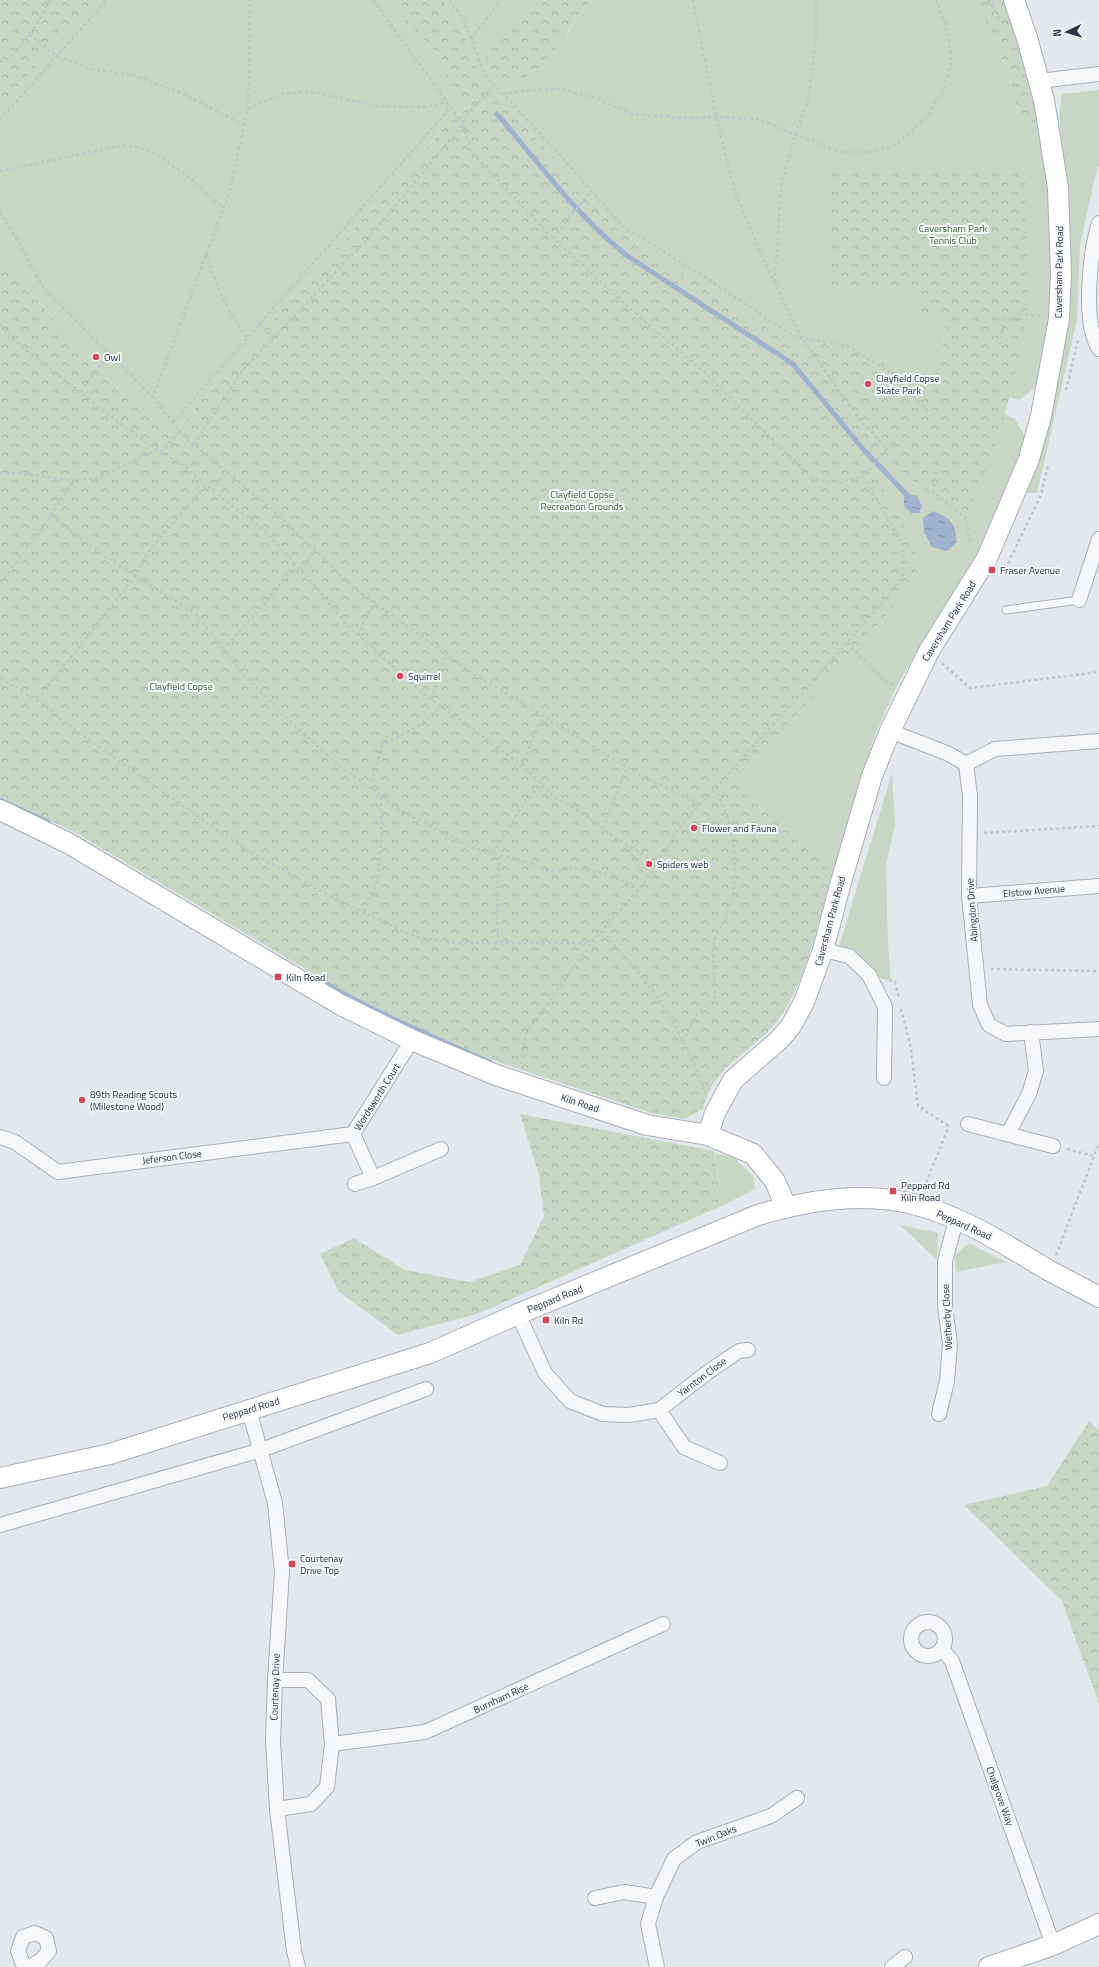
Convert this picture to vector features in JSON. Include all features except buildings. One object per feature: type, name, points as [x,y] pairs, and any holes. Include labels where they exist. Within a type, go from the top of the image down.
[{"type":"street","name":"Caversham Park Road","points":[[708,1135],[715,1113],[733,1080],[778,1040],[791,1026],[804,1002],[823,950],[872,776],[890,731],[929,652],[987,558],[1029,459],[1041,416],[1059,319],[1061,273],[1058,188],[1044,100],[1028,38],[1014,0]]},
{"type":"street","points":[[1039,81],[1099,74]]},
{"type":"street","points":[[1099,223],[1093,240],[1088,316],[1092,335],[1099,349]]},
{"type":"street","points":[[1079,600],[1099,539]]},
{"type":"street","points":[[890,731],[949,754],[966,764],[995,749],[1099,741]]},
{"type":"street","name":"Abingdon Drive","points":[[966,764],[970,796],[969,896],[980,1005],[989,1025],[1006,1034],[1099,1029]]},
{"type":"street","name":"Kiln Road","points":[[0,810],[68,843],[341,1005],[412,1040],[518,1082],[647,1124],[708,1135],[753,1154],[775,1181],[786,1207]]},
{"type":"street","name":"Elstow Avenue","points":[[969,896],[1099,886]]},
{"type":"street","points":[[823,950],[849,956],[869,975],[885,1007],[884,1078]]},
{"type":"street","points":[[1008,1134],[1029,1094],[1036,1071],[1031,1032]]},
{"type":"street","name":"Wordsworth Court","points":[[373,1178],[353,1134],[412,1040]]},
{"type":"street","points":[[968,1124],[1053,1146]]},
{"type":"street","name":"Jeferson Close","points":[[0,1137],[15,1142],[58,1172],[353,1134]]},
{"type":"street","points":[[355,1184],[442,1149]]},
{"type":"street","name":"Peppard Road","points":[[0,1478],[110,1454],[430,1353],[518,1314],[758,1215],[786,1207],[833,1198],[878,1200],[917,1205],[985,1232],[1050,1271],[1099,1297]]},
{"type":"street","name":"Wetherby Close","points":[[939,1414],[947,1381],[950,1344],[945,1306],[945,1262],[956,1220]]},
{"type":"street","name":"Yarnton Close","points":[[518,1314],[545,1373],[570,1401],[604,1414],[629,1415],[659,1410],[739,1350],[748,1350]]},
{"type":"street","points":[[0,1525],[261,1450],[426,1389]]},
{"type":"street","name":"Courtenay Drive","points":[[249,1410],[275,1503],[282,1572],[275,1680],[273,1742],[277,1809],[294,1951],[298,1967]]},
{"type":"street","points":[[659,1410],[684,1447],[720,1463]]},
{"type":"street","name":"Burnham Rise","points":[[332,1744],[425,1732],[662,1624]]},
{"type":"street","name":"Chalgrove Way","points":[[942,1649],[952,1661],[1053,1945]]},
{"type":"street","points":[[275,1680],[308,1680],[328,1699],[332,1744],[327,1787],[311,1804],[277,1809]]},
{"type":"street","name":"Twin Oaks","points":[[657,1967],[648,1924],[656,1897],[674,1859],[697,1842],[771,1816],[797,1798]]},
{"type":"street","points":[[595,1898],[624,1892],[656,1897]]},
{"type":"street","points":[[989,1967],[1012,1963],[1099,1924]]},
{"type":"street","points":[[24,1967],[18,1951],[23,1937],[35,1932],[46,1938],[49,1951],[40,1961],[29,1967]]},
{"type":"street","points":[[892,1967],[905,1957]]},
{"type":"lane","points":[[1006,610],[1079,600]]},
{"type":"path","points":[[0,62],[12,56],[29,34],[50,0]]},
{"type":"path","points":[[0,120],[107,0]]},
{"type":"path","points":[[153,397],[229,193],[248,109],[250,0]]},
{"type":"path","points":[[373,0],[463,124],[471,152],[553,238],[637,315],[703,370],[813,479],[839,483],[863,476],[893,443],[899,446]]},
{"type":"path","points":[[449,0],[463,18],[485,75],[622,226],[795,337],[803,340],[848,346],[887,370],[929,412]]},
{"type":"path","points":[[471,39],[501,0]]},
{"type":"path","points":[[693,0],[716,117],[734,190],[764,263],[803,340],[861,421],[887,449]]},
{"type":"path","points":[[775,284],[781,186],[795,135],[808,100],[816,41],[816,0]]},
{"type":"path","points":[[502,94],[518,91],[562,89],[599,99],[632,114],[682,118],[716,117],[757,119],[840,152],[873,152],[896,145],[927,117],[943,90],[952,60],[947,29],[936,0]]},
{"type":"path","points":[[29,34],[57,56],[91,69],[133,75],[179,92],[244,125]]},
{"type":"path","points":[[194,444],[242,371],[369,237],[463,124],[467,115],[494,85]]},
{"type":"path","points":[[248,109],[282,94],[312,92],[378,106],[426,107],[447,102]]},
{"type":"path","points":[[173,422],[450,107]]},
{"type":"path","points":[[0,171],[124,145],[151,151],[189,177],[223,208]]},
{"type":"path","points":[[553,238],[591,191]]},
{"type":"path","points":[[0,212],[24,251],[44,289],[153,397],[180,431],[271,508],[353,587],[469,671],[643,777],[701,804]]},
{"type":"path","points":[[206,254],[217,284],[231,314],[247,337]]},
{"type":"path","points":[[1000,345],[1004,319],[1019,320],[1020,314],[1059,319]]},
{"type":"path","points":[[259,324],[273,338]]},
{"type":"path","points":[[0,325],[22,347],[157,450],[183,465],[213,491],[262,528],[302,571],[346,624],[432,700],[523,766],[553,796],[582,813],[626,844],[657,862]]},
{"type":"path","points":[[81,392],[96,370],[111,356]]},
{"type":"path","points":[[161,452],[180,431]]},
{"type":"path","points":[[0,473],[29,474],[64,480],[95,479],[157,450]]},
{"type":"path","points":[[213,491],[226,471]]},
{"type":"path","points":[[936,472],[933,492],[967,520],[968,531],[973,548],[987,558]]},
{"type":"path","points":[[518,1082],[526,1034],[591,944],[638,891],[682,824],[887,597],[904,573],[903,546],[863,476]]},
{"type":"path","points":[[0,582],[18,562],[51,516],[74,480]]},
{"type":"path","points":[[37,700],[136,575],[148,552],[206,485]]},
{"type":"path","points":[[51,516],[100,553],[196,614],[239,669],[281,713],[342,768],[405,813],[473,848],[530,863],[549,872],[572,868],[603,873],[629,884],[638,891]]},
{"type":"path","points":[[302,571],[315,551]]},
{"type":"path","points":[[223,649],[263,606],[295,564]]},
{"type":"path","points":[[359,636],[365,618],[375,603]]},
{"type":"path","points":[[847,642],[886,682],[908,692]]},
{"type":"path","points":[[929,652],[970,688],[1099,672]]},
{"type":"path","points":[[432,700],[439,670],[447,655]]},
{"type":"path","points":[[0,678],[37,700],[76,731],[245,849],[335,899],[364,911],[416,937],[455,943],[591,944]]},
{"type":"path","points":[[370,788],[382,746],[421,724],[441,707]]},
{"type":"path","points":[[523,766],[532,739],[544,716]]},
{"type":"path","points":[[603,828],[627,767]]},
{"type":"path","points":[[493,853],[524,803],[542,784]]},
{"type":"path","points":[[682,1042],[697,1014],[715,997],[714,940],[728,913],[735,890],[735,850],[725,807],[715,788]]},
{"type":"path","points":[[364,911],[378,879],[382,826],[381,796]]},
{"type":"path","points":[[970,834],[1099,826]]},
{"type":"path","points":[[626,844],[639,869],[648,875]]},
{"type":"path","points":[[498,943],[497,888],[500,855]]},
{"type":"path","points":[[602,931],[642,977],[664,1008],[682,1042],[715,1113]]},
{"type":"path","points":[[976,969],[1099,971]]},
{"type":"path","points":[[869,975],[895,982],[910,1048],[918,1106],[949,1126],[968,1124]]},
{"type":"path","points":[[917,1205],[949,1126]]},
{"type":"path","points":[[1050,1271],[1099,1143]]},
{"type":"path","points":[[1053,1146],[1094,1156]]},
{"type":"green space","points":[[0,0],[93,0],[0,106]]},
{"type":"green space","points":[[93,0],[389,0],[401,17],[441,56],[447,82],[465,98],[470,105],[447,125],[170,436],[120,391],[0,260],[0,106]]},
{"type":"green space","points":[[389,0],[442,0],[458,20],[481,77],[618,230],[804,353],[823,340],[849,343],[890,367],[917,395],[942,356],[946,315],[922,314],[922,288],[828,288],[828,171],[1025,171],[1027,305],[1023,339],[1012,390],[994,449],[964,521],[886,459],[875,473],[915,545],[918,575],[901,599],[784,730],[733,783],[833,873],[812,947],[798,984],[781,1016],[760,1039],[737,1058],[716,1080],[708,1093],[703,1109],[685,1119],[651,1113],[501,1063],[417,1028],[346,993],[72,831],[0,797],[0,260],[120,391],[170,436],[447,125],[470,106],[465,98],[447,82],[441,56],[401,17]]},
{"type":"green space","name":"Caversham Park Tennis Club","points":[[442,0],[533,0],[499,31],[567,35],[589,0],[975,0],[1006,67],[1020,118],[1038,119],[1051,217],[1052,291],[1036,387],[1019,400],[1005,395],[1003,367],[922,288],[946,315],[942,356],[917,395],[890,367],[823,340],[804,353],[618,230],[481,77],[458,20]]},
{"type":"green space","points":[[533,0],[589,0],[557,47],[538,68],[527,77],[516,83],[500,84],[490,72],[486,59],[499,31]]},
{"type":"green space","points":[[975,0],[1005,0],[1032,89],[1038,119],[1031,123],[1020,118],[1006,67]]},
{"type":"green space","points":[[1099,90],[1099,166],[1095,177],[1080,245],[1077,320],[1037,493],[1027,493],[1048,421],[1070,273],[1069,201],[1059,118],[1062,94]]},
{"type":"green space","points":[[1001,413],[1015,419],[1025,436],[1019,455],[973,563],[913,658],[895,690],[876,733],[863,771],[833,873],[733,783],[784,730],[901,599],[918,575],[915,545],[875,473],[886,459]]},
{"type":"green space","points":[[892,773],[895,824],[886,864],[888,944],[891,981],[869,975],[837,953]]},
{"type":"green space","points":[[520,1114],[714,1151],[723,1205],[480,1313],[398,1335],[338,1291],[320,1254],[354,1238],[405,1270],[470,1282],[520,1265],[544,1216],[539,1175]]},
{"type":"green space","points":[[715,1154],[733,1157],[753,1176],[755,1189],[723,1205]]},
{"type":"green space","points":[[900,1225],[938,1233],[937,1260]]},
{"type":"green space","points":[[969,1243],[1006,1262],[956,1272],[955,1255]]},
{"type":"green space","points":[[1089,1421],[1099,1430],[1099,1704],[1062,1601],[964,1505],[1047,1486]]},
{"type":"water","points":[[909,494],[917,496],[922,506],[919,513],[911,513],[904,506],[904,497]]},
{"type":"water","points":[[933,511],[948,519],[955,530],[957,542],[947,551],[932,547],[924,532],[923,518]]},
{"type":"waterway","points":[[497,114],[576,208],[610,242],[629,257],[793,364],[863,449],[907,495]]},
{"type":"waterway","points":[[0,800],[48,822]]},
{"type":"waterway","points":[[319,980],[425,1034],[490,1062]]},
{"type":"place","name":"Owl","points":[[96,357]]},
{"type":"place","name":"Clayfield Copse Skate Park","points":[[868,384]]},
{"type":"place","name":"Fraser Avenue","points":[[992,570]]},
{"type":"place","name":"Squirrel","points":[[400,676]]},
{"type":"place","name":"Flower and Fauna","points":[[694,828]]},
{"type":"place","name":"Spiders web","points":[[649,864]]},
{"type":"place","name":"Kiln Road","points":[[278,977]]},
{"type":"place","name":"89th Reading Scouts (Milestone Wood)","points":[[82,1100]]},
{"type":"place","name":"Peppard Rd Kiln Road","points":[[893,1191]]},
{"type":"place","name":"Kiln Rd","points":[[546,1320]]},
{"type":"place","name":"Courtenay Drive Top","points":[[292,1564]]},
{"type":"park label","name":"Clayfield Copse Recreation Grounds","points":[[582,500]]},
{"type":"park label","name":"Clayfield Copse","points":[[181,686]]}]
